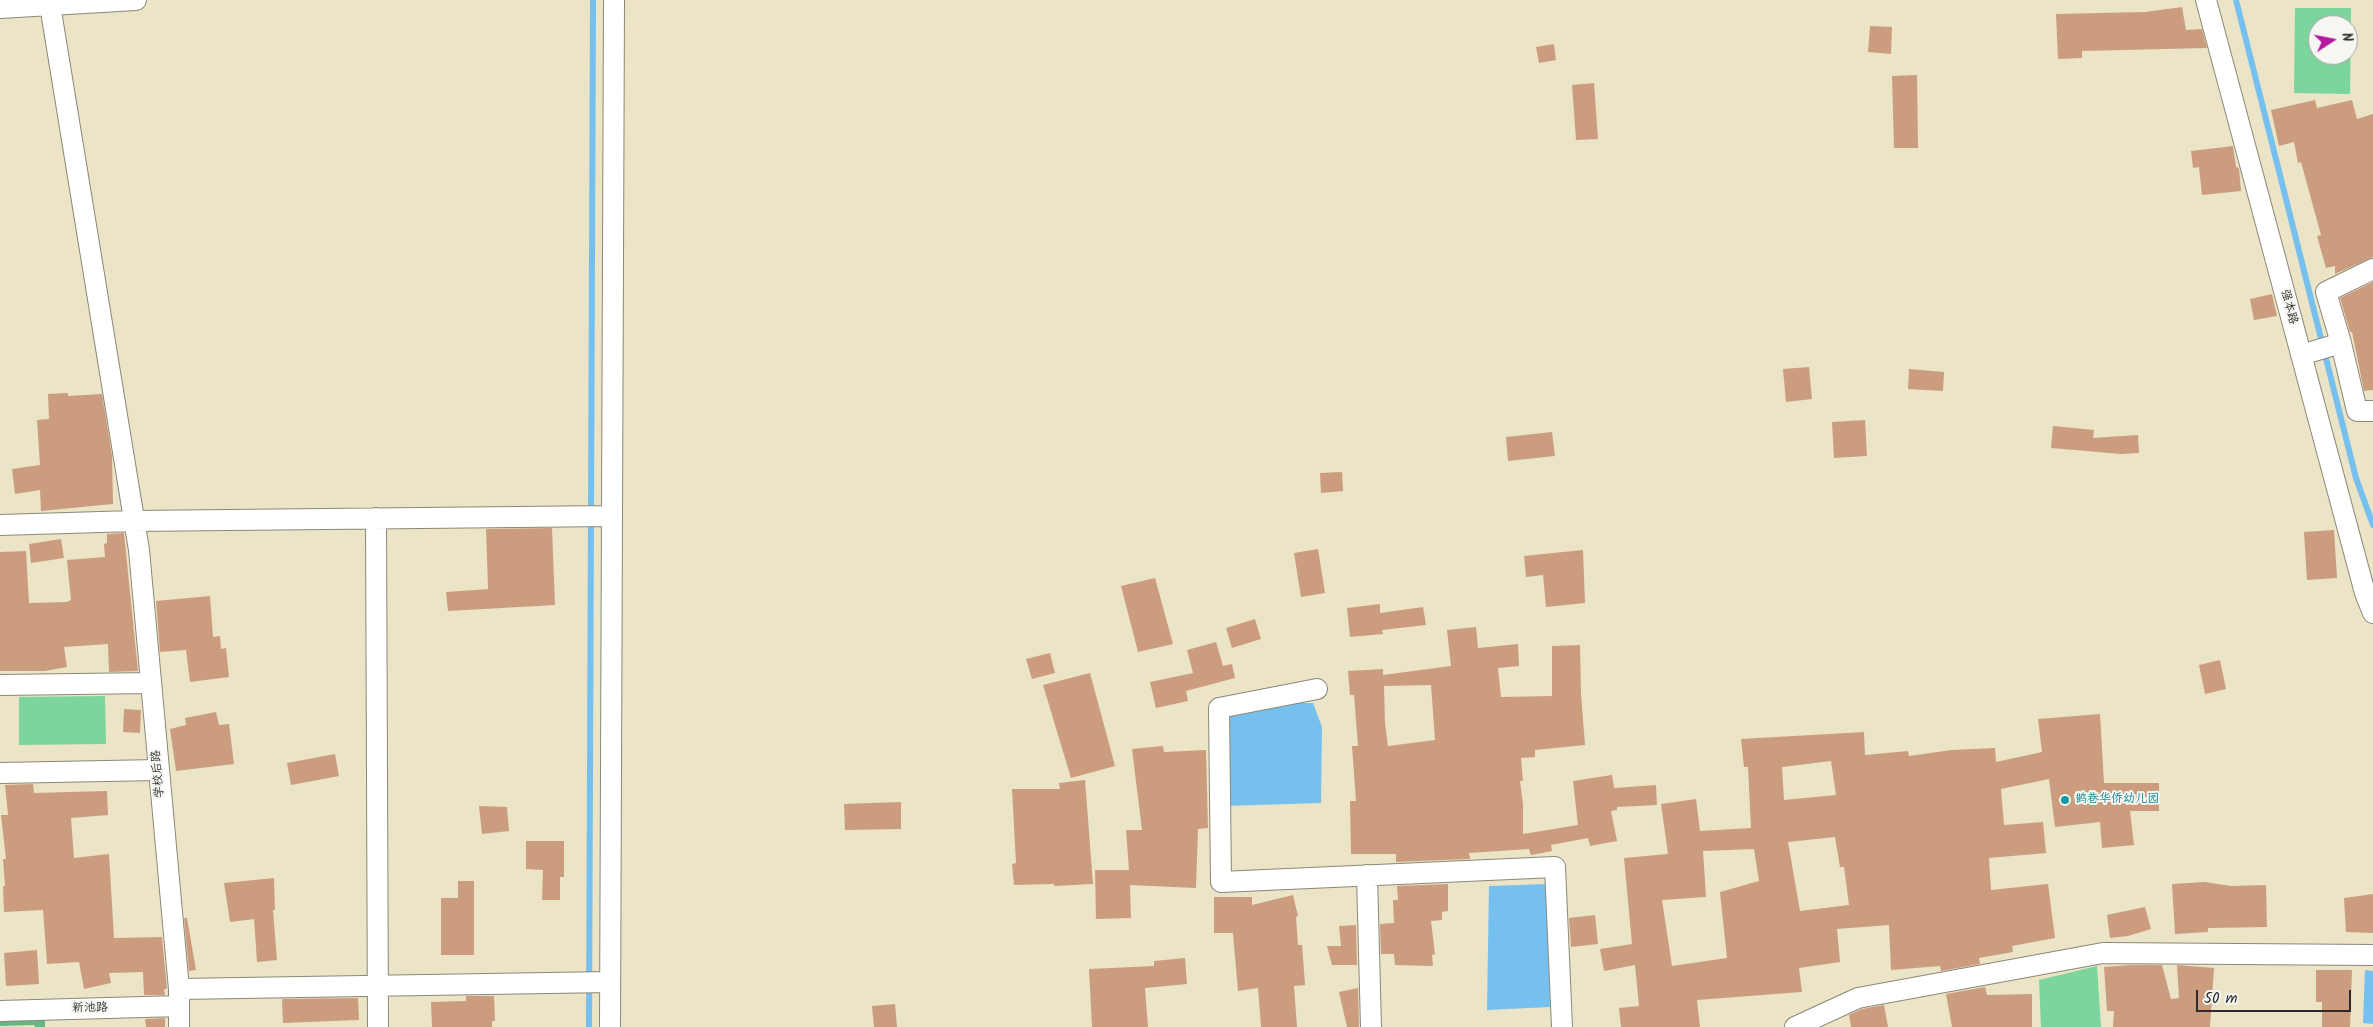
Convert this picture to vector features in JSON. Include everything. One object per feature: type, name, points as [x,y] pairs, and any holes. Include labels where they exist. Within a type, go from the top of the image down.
[{"type":"street","points":[[0,8],[136,0]]},
{"type":"street","points":[[610,1027],[596,982],[598,516],[614,0]]},
{"type":"street","name":"强本路","points":[[2206,0],[2322,349],[2365,593],[2373,613]]},
{"type":"street","name":"学校后路","points":[[50,5],[139,550],[179,998],[179,1027]]},
{"type":"street","points":[[2373,269],[2326,292],[2322,349],[2357,411],[2373,411]]},
{"type":"street","points":[[0,525],[134,521],[598,516]]},
{"type":"street","points":[[376,518],[378,1027]]},
{"type":"street","points":[[0,684],[151,683]]},
{"type":"street","points":[[1317,690],[1219,708],[1221,882],[1555,867],[1562,1027]]},
{"type":"street","points":[[0,773],[159,770]]},
{"type":"street","points":[[1367,876],[1371,1027]]},
{"type":"street","points":[[1795,1027],[1858,998],[2102,952],[2373,955]]},
{"type":"street","name":"新池路","points":[[0,1011],[378,986],[596,982]]},
{"type":"green space","points":[[2295,8],[2351,8],[2351,15],[2308,15],[2308,65],[2350,65],[2350,94],[2294,93]]},
{"type":"green space","points":[[105,696],[106,744],[19,745],[19,697]]},
{"type":"green space","points":[[2097,966],[2101,1027],[2041,1027],[2039,980]]},
{"type":"green space","points":[[45,1014],[45,1027],[35,1027],[34,1025],[0,1026],[0,1015]]},
{"type":"water","points":[[1276,703],[1313,703],[1322,727],[1321,803],[1223,806],[1225,726],[1230,713]]},
{"type":"water","points":[[1548,884],[1550,1007],[1487,1010],[1489,886]]},
{"type":"water","points":[[2365,970],[2373,971],[2373,1024],[2363,1023]]},
{"type":"building","points":[[2182,7],[2186,30],[2202,29],[2207,48],[2082,51],[2082,58],[2058,59],[2056,14],[2145,12]]},
{"type":"building","points":[[1870,26],[1892,27],[1891,54],[1868,52]]},
{"type":"building","points":[[1554,44],[1556,60],[1539,63],[1536,47]]},
{"type":"building","points":[[1917,75],[1918,148],[1894,148],[1892,76]]},
{"type":"building","points":[[1594,83],[1598,139],[1576,140],[1572,85]]},
{"type":"building","points":[[2315,100],[2317,108],[2352,100],[2357,119],[2373,114],[2373,257],[2335,274],[2335,266],[2326,268],[2317,236],[2321,235],[2301,162],[2298,163],[2294,142],[2279,146],[2271,110]]},
{"type":"building","points":[[2233,146],[2236,167],[2239,168],[2241,191],[2202,195],[2199,167],[2193,168],[2191,151]]},
{"type":"building","points":[[2373,282],[2373,390],[2364,391],[2352,332],[2350,332],[2340,298]]},
{"type":"building","points":[[2272,294],[2277,316],[2254,320],[2250,299]]},
{"type":"building","points":[[1809,367],[1812,399],[1786,402],[1783,369]]},
{"type":"building","points":[[1909,369],[1944,372],[1943,391],[1908,389]]},
{"type":"building","points":[[68,393],[68,396],[102,394],[112,456],[113,504],[41,511],[40,490],[15,494],[12,469],[40,465],[37,420],[49,419],[48,394]]},
{"type":"building","points":[[1865,420],[1867,456],[1834,458],[1832,422]]},
{"type":"building","points":[[2053,426],[2094,430],[2093,438],[2138,435],[2139,453],[2121,454],[2051,448]]},
{"type":"building","points":[[1552,432],[1555,456],[1508,461],[1506,437]]},
{"type":"building","points":[[1342,472],[1343,491],[1321,493],[1320,473]]},
{"type":"building","points":[[552,528],[555,605],[448,611],[446,592],[488,589],[486,529]]},
{"type":"building","points":[[2334,530],[2337,578],[2307,580],[2304,532]]},
{"type":"building","points":[[124,533],[138,671],[109,672],[108,644],[64,647],[67,667],[45,671],[0,671],[0,552],[26,551],[29,603],[67,602],[71,600],[67,560],[105,557],[104,544],[107,543],[107,534]]},
{"type":"building","points":[[61,539],[64,558],[31,563],[29,544]]},
{"type":"building","points":[[1318,549],[1325,593],[1301,597],[1294,553]]},
{"type":"building","points":[[1583,550],[1585,603],[1546,607],[1543,575],[1526,577],[1524,556]]},
{"type":"building","points":[[1155,578],[1173,644],[1138,652],[1121,586]]},
{"type":"building","points":[[210,596],[213,637],[220,636],[221,649],[226,648],[229,677],[190,682],[186,650],[160,652],[156,601]]},
{"type":"building","points":[[1380,604],[1380,613],[1423,607],[1426,625],[1382,630],[1383,634],[1350,637],[1347,608]]},
{"type":"building","points":[[1255,619],[1261,639],[1232,648],[1226,628]]},
{"type":"building","points":[[1476,627],[1478,648],[1518,644],[1519,666],[1498,668],[1501,697],[1552,696],[1552,646],[1580,645],[1585,745],[1535,750],[1535,757],[1521,758],[1523,781],[1520,781],[1523,804],[1523,834],[1578,825],[1573,781],[1612,775],[1614,788],[1656,785],[1657,805],[1617,807],[1617,810],[1611,811],[1617,841],[1590,846],[1588,838],[1551,845],[1552,851],[1531,855],[1529,849],[1469,853],[1470,859],[1396,862],[1396,854],[1351,854],[1350,801],[1356,801],[1352,746],[1358,746],[1354,695],[1350,695],[1348,671],[1383,669],[1383,675],[1451,666],[1447,630]],"holes":[[[1431,685],[1435,740],[1388,746],[1384,686]]]},
{"type":"building","points":[[1216,642],[1223,666],[1232,664],[1235,678],[1186,691],[1188,701],[1156,708],[1150,682],[1193,673],[1187,650]]},
{"type":"building","points":[[1050,653],[1055,673],[1032,679],[1026,659]]},
{"type":"building","points":[[2220,660],[2226,689],[2205,694],[2199,665]]},
{"type":"building","points":[[1090,673],[1115,766],[1071,778],[1043,685]]},
{"type":"building","points":[[124,709],[141,710],[140,733],[123,732]]},
{"type":"building","points":[[216,712],[219,725],[229,724],[234,764],[176,771],[170,729],[186,725],[185,718]]},
{"type":"building","points":[[2100,714],[2104,783],[2159,783],[2159,811],[2130,811],[2134,845],[2102,848],[2100,822],[2055,827],[2049,779],[2001,789],[2004,825],[2043,822],[2046,853],[1989,858],[1991,890],[2048,884],[2055,938],[2012,946],[2013,952],[1979,958],[1980,964],[1941,971],[1940,966],[1891,970],[1889,925],[1837,929],[1840,962],[1799,968],[1802,992],[1697,1000],[1700,1027],[1621,1027],[1619,1008],[1639,1006],[1635,965],[1604,971],[1600,949],[1632,944],[1624,858],[1668,854],[1661,804],[1696,799],[1700,831],[1751,828],[1748,767],[1744,767],[1741,739],[1864,732],[1865,755],[1908,751],[1909,756],[1952,750],[1995,748],[1996,762],[2042,752],[2038,719]],"holes":[[[1831,761],[1836,795],[1784,800],[1782,767]],[[1835,837],[1840,867],[1844,867],[1849,905],[1800,911],[1788,842]],[[1754,849],[1759,881],[1720,892],[1727,958],[1672,966],[1662,900],[1706,897],[1703,851]]]},
{"type":"building","points":[[1163,746],[1164,752],[1206,750],[1208,828],[1198,829],[1196,888],[1130,885],[1131,918],[1096,919],[1095,870],[1129,870],[1126,830],[1142,830],[1132,749]]},
{"type":"building","points":[[335,754],[339,776],[291,785],[287,763]]},
{"type":"building","points":[[1085,780],[1093,884],[1054,886],[1054,884],[1014,885],[1012,864],[1016,863],[1012,789],[1060,789],[1059,783]]},
{"type":"building","points":[[33,784],[34,793],[107,791],[108,815],[71,818],[74,858],[109,854],[114,938],[162,937],[167,989],[164,989],[165,995],[144,995],[143,972],[109,973],[111,983],[84,989],[79,962],[47,964],[43,910],[4,912],[3,859],[6,859],[1,815],[8,815],[5,785]]},
{"type":"building","points":[[901,802],[901,829],[845,830],[844,804]]},
{"type":"building","points":[[479,806],[507,807],[509,831],[482,834]]},
{"type":"building","points":[[526,841],[564,841],[564,877],[560,877],[560,900],[542,900],[543,870],[526,869]]},
{"type":"building","points":[[274,878],[275,910],[273,910],[277,960],[257,962],[254,919],[230,922],[224,883]]},
{"type":"building","points":[[458,881],[474,881],[474,955],[441,955],[441,898],[458,898]]},
{"type":"building","points":[[2205,882],[2231,886],[2266,885],[2267,927],[2208,928],[2208,932],[2175,934],[2172,884]]},
{"type":"building","points":[[1448,884],[1448,911],[1442,912],[1442,920],[1431,921],[1435,954],[1432,955],[1433,966],[1395,965],[1394,954],[1381,954],[1380,924],[1394,923],[1393,900],[1398,900],[1397,886]]},
{"type":"building","points":[[2373,894],[2373,933],[2346,932],[2344,898]]},
{"type":"building","points":[[1293,895],[1298,916],[1296,917],[1298,945],[1302,945],[1305,985],[1294,986],[1297,1027],[1261,1027],[1258,988],[1238,991],[1233,933],[1214,933],[1214,897],[1252,897],[1252,905]]},
{"type":"building","points":[[2145,907],[2151,929],[2128,936],[2110,938],[2107,915]]},
{"type":"building","points":[[1595,915],[1598,944],[1571,947],[1569,918]]},
{"type":"building","points":[[184,918],[187,918],[196,970],[189,971]]},
{"type":"building","points":[[1356,925],[1357,965],[1332,965],[1327,946],[1341,946],[1339,926]]},
{"type":"building","points":[[37,950],[39,984],[6,986],[4,953]]},
{"type":"building","points":[[1185,958],[1187,984],[1145,988],[1148,1027],[1092,1027],[1089,969],[1154,966],[1154,961]]},
{"type":"building","points":[[2162,965],[2171,999],[2179,998],[2177,965],[2214,968],[2210,1027],[2113,1027],[2114,1011],[2107,1011],[2104,967]]},
{"type":"building","points":[[2316,970],[2352,970],[2350,1027],[2322,1027],[2322,1002],[2316,1002]]},
{"type":"building","points":[[1985,987],[1987,995],[2032,994],[2032,1027],[1952,1027],[1946,994]]},
{"type":"building","points":[[1358,988],[1359,1027],[1347,1027],[1339,992]]},
{"type":"building","points":[[466,996],[494,996],[495,1021],[492,1021],[492,1027],[432,1027],[431,1002],[466,1001]]},
{"type":"building","points":[[358,998],[359,1020],[283,1023],[282,999]]},
{"type":"building","points":[[895,1004],[897,1027],[874,1027],[872,1006]]},
{"type":"building","points":[[1884,1005],[1888,1027],[1851,1027],[1849,1015],[1862,1009]]},
{"type":"building","points":[[165,1018],[165,1027],[146,1027],[145,1019]]},
{"type":"waterway","points":[[589,1027],[593,0]]},
{"type":"waterway","points":[[2236,0],[2356,478],[2373,525]]},
{"type":"place","name":"鹊巷华侨幼儿园","points":[[2065,800]]}]
